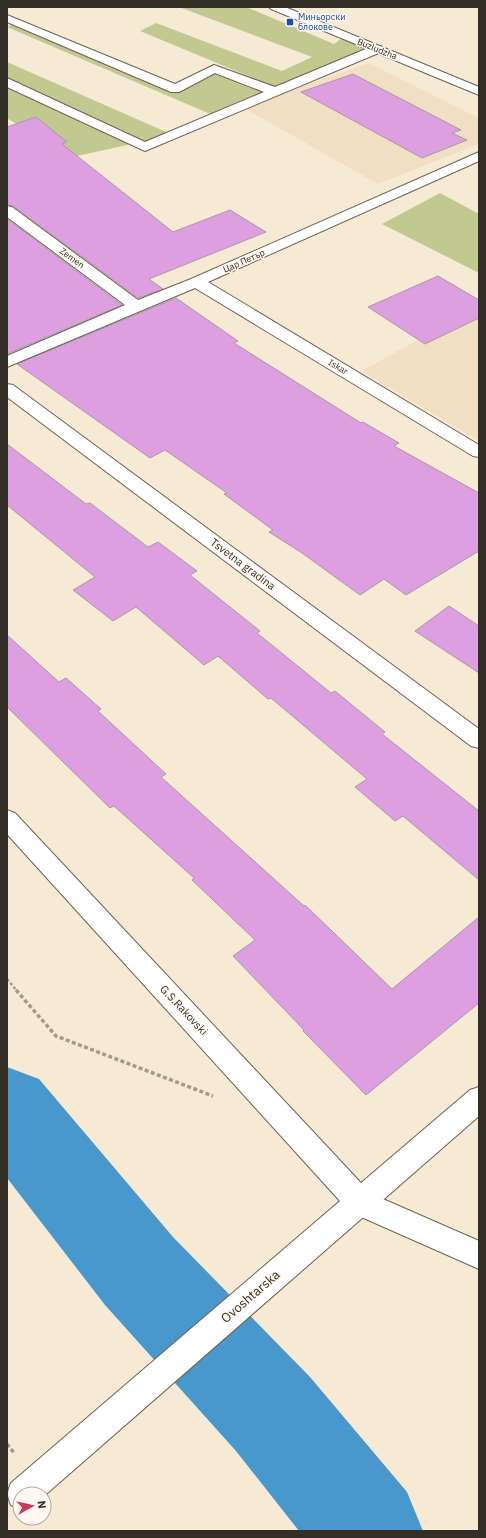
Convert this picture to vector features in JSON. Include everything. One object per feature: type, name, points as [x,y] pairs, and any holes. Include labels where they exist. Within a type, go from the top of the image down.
[{"type":"street","name":"Buzludzha","points":[[275,7],[477,88]]},
{"type":"street","points":[[7,18],[175,89],[214,69],[276,92]]},
{"type":"street","points":[[7,82],[145,147],[378,48]]},
{"type":"street","name":"Цар Петър","points":[[7,362],[136,306],[196,282],[479,156]]},
{"type":"street","name":"Zemen","points":[[7,210],[136,306]]},
{"type":"street","name":"Iskar","points":[[196,282],[479,452]]},
{"type":"street","name":"Tsvetna gradina","points":[[7,389],[479,740]]},
{"type":"street","name":"G.S.Rakovski","points":[[7,819],[360,1202]]},
{"type":"street","name":"Ovoshtarska","points":[[31,1486],[479,1099]]},
{"type":"street","points":[[360,1202],[479,1255]]},
{"type":"path","points":[[7,979],[56,1036],[216,1097]]},
{"type":"shaded area","points":[[369,63],[479,118],[479,144],[378,184],[242,107]]},
{"type":"shaded area","points":[[479,306],[479,441],[362,371]]},
{"type":"green space","points":[[179,7],[246,7],[334,44],[342,38],[370,48],[215,116],[7,27],[14,24],[176,91],[214,70],[252,85],[260,81],[140,31],[156,23],[282,71],[312,57]]},
{"type":"green space","points":[[7,62],[173,135],[68,158],[7,118]]},
{"type":"green space","points":[[440,193],[479,214],[479,273],[382,224]]},
{"type":"building","points":[[353,74],[461,130],[452,133],[467,140],[422,158],[301,92]]},
{"type":"building","points":[[36,117],[67,142],[62,144],[173,232],[230,210],[266,232],[149,279],[163,289],[138,298],[13,206],[7,205],[7,127]]},
{"type":"building","points":[[7,219],[122,305],[7,354]]},
{"type":"building","points":[[438,276],[479,300],[479,318],[425,344],[368,307]]},
{"type":"building","points":[[176,298],[238,341],[234,343],[361,423],[363,422],[399,443],[394,446],[479,493],[479,551],[406,595],[384,579],[360,595],[302,553],[269,532],[273,530],[224,494],[227,493],[165,450],[150,458],[17,364]]},
{"type":"building","points":[[7,444],[86,504],[90,503],[148,547],[158,542],[197,571],[190,575],[260,631],[257,633],[331,693],[335,691],[385,732],[382,734],[479,811],[479,880],[403,816],[395,821],[355,787],[367,779],[271,698],[268,699],[218,656],[204,665],[136,607],[113,621],[73,590],[95,577],[7,505]]},
{"type":"building","points":[[449,606],[479,626],[479,673],[415,631]]},
{"type":"building","points":[[7,635],[59,682],[66,678],[101,709],[98,711],[166,774],[161,777],[304,906],[305,905],[392,989],[479,917],[479,1003],[366,1095],[303,1031],[304,1030],[233,956],[255,940],[192,880],[194,878],[114,806],[110,808],[7,707]]},
{"type":"waterway","points":[[7,1108],[139,1271],[273,1414],[368,1531]]},
{"type":"place","name":"Миньорски блокове","points":[[290,22]]}]
